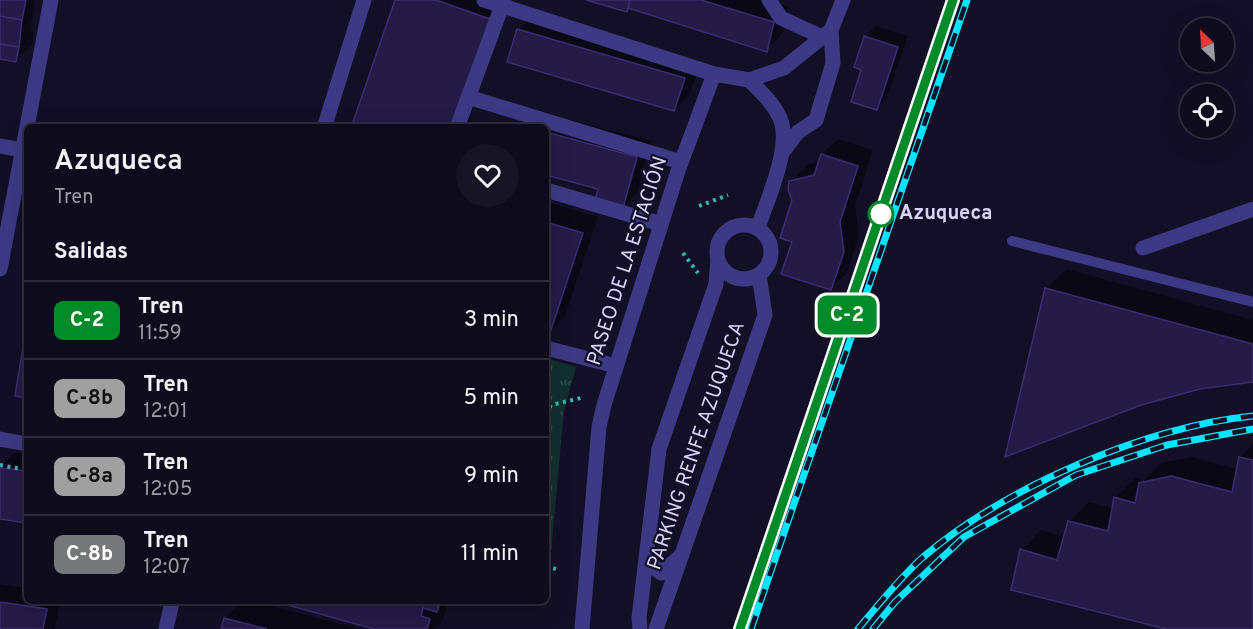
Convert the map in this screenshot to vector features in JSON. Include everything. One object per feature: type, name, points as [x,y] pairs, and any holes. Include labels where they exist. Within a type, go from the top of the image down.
[{"type":"street","points":[[27,124],[51,0]]},
{"type":"street","points":[[325,124],[364,0]]},
{"type":"street","points":[[484,0],[503,3],[714,74],[749,80],[784,68],[827,34],[843,0]]},
{"type":"street","points":[[769,0],[781,18],[827,34]]},
{"type":"street","points":[[458,124],[503,3]]},
{"type":"street","points":[[782,153],[798,132],[816,120],[833,63],[827,34]]},
{"type":"street","name":"PASEO DE LA ESTACIÓN","points":[[582,629],[599,427],[681,162],[714,74]]},
{"type":"street","points":[[749,80],[769,100],[782,124],[782,153],[758,228]]},
{"type":"street","points":[[468,98],[681,162]]},
{"type":"street","points":[[0,269],[24,140]]},
{"type":"street","points":[[0,146],[22,150]]},
{"type":"street","points":[[549,191],[661,224]]},
{"type":"street","points":[[1143,248],[1253,209]]},
{"type":"street","points":[[742,224],[758,228],[770,242],[770,260],[759,275],[743,279],[727,274],[718,260],[718,244],[727,230],[742,224]]},
{"type":"street","name":"PARKING RENFE AZUQUECA","points":[[640,629],[659,450],[716,284],[718,260]]},
{"type":"street","name":"PARKING RENFE AZUQUECA","points":[[656,629],[765,315],[759,275]]},
{"type":"street","points":[[549,349],[616,366]]},
{"type":"street","points":[[0,439],[24,443]]},
{"type":"street","points":[[646,560],[661,573],[683,554]]},
{"type":"street","points":[[166,629],[172,604]]},
{"type":"lane","points":[[1012,241],[1253,302]]},
{"type":"path","points":[[699,206],[728,195]]},
{"type":"path","points":[[683,253],[702,278]]},
{"type":"path","points":[[549,409],[551,405],[581,398]]},
{"type":"path","points":[[0,465],[24,469]]},
{"type":"path","points":[[549,567],[556,569]]},
{"type":"green space","points":[[549,359],[576,367],[564,411],[549,573]]},
{"type":"building","points":[[0,0],[26,0],[22,20],[0,16]]},
{"type":"building","points":[[395,0],[436,0],[490,19],[455,124],[352,124]]},
{"type":"building","points":[[586,0],[630,0],[627,12]]},
{"type":"building","points":[[630,0],[701,0],[774,22],[767,52],[628,8]]},
{"type":"building","points":[[0,16],[22,20],[19,47],[0,44]]},
{"type":"building","points":[[517,29],[685,78],[674,111],[507,62]]},
{"type":"building","points":[[864,36],[898,47],[877,110],[851,102],[861,70],[854,67]]},
{"type":"building","points":[[0,44],[19,47],[16,62],[0,59]]},
{"type":"building","points":[[549,133],[637,157],[623,208],[595,201],[598,189],[549,176]]},
{"type":"building","points":[[821,154],[858,166],[840,222],[844,252],[831,290],[781,274],[792,242],[780,238],[792,200],[788,190],[789,181],[814,175]]},
{"type":"building","points":[[549,223],[583,233],[549,333]]},
{"type":"building","points":[[1045,288],[1253,344],[1253,382],[1200,389],[1141,405],[1005,457]]},
{"type":"building","points":[[24,341],[24,398],[15,396]]},
{"type":"building","points":[[1239,457],[1253,460],[1253,629],[1166,629],[1011,590],[1020,549],[1057,560],[1068,521],[1108,531],[1114,497],[1135,503],[1139,483],[1171,476],[1232,492]]},
{"type":"building","points":[[0,468],[24,471],[24,523],[0,519]]},
{"type":"building","points":[[0,602],[47,609],[43,629],[0,629]]},
{"type":"building","points":[[284,604],[439,604],[437,612],[423,608],[421,616],[430,619],[427,629],[374,629]]},
{"type":"building","points":[[224,618],[267,629],[221,629]]},
{"type":"railway","points":[[740,629],[953,0]]},
{"type":"railway","points":[[751,629],[967,0]]},
{"type":"railway","points":[[858,629],[897,583],[922,558],[994,507],[1078,464],[1123,447],[1211,422],[1253,416]]},
{"type":"railway","points":[[873,629],[895,602],[964,537],[1076,475],[1167,445],[1253,429]]},
{"type":"train","name":"C-2","points":[[740,629],[953,0]]},
{"type":"place","name":"Azuqueca","points":[[881,214]]}]
